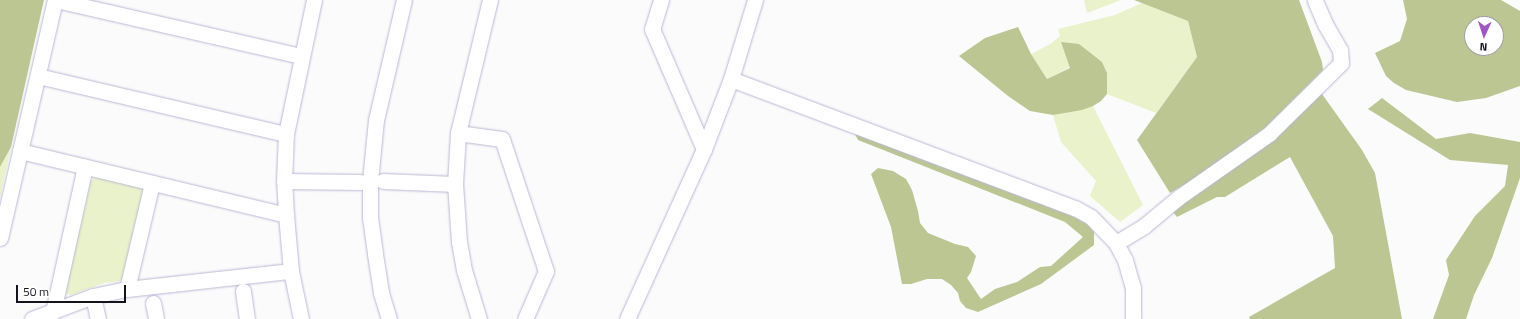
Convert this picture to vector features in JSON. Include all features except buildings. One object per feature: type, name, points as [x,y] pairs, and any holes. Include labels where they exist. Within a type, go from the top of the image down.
[{"type":"street","points":[[0,238],[56,0],[301,56]]},
{"type":"street","points":[[301,319],[291,271],[284,181],[286,134],[301,56],[314,0]]},
{"type":"street","points":[[389,319],[382,292],[370,217],[370,181],[376,120],[404,0]]},
{"type":"street","points":[[479,319],[464,270],[459,242],[455,184],[458,133],[490,0]]},
{"type":"street","points":[[661,0],[652,29],[704,149]]},
{"type":"street","points":[[627,319],[704,149],[731,79],[755,0]]},
{"type":"street","points":[[1116,243],[1144,226],[1179,197],[1269,134],[1340,63],[1340,50],[1325,24],[1315,0]]},
{"type":"street","points":[[38,76],[286,134]]},
{"type":"street","points":[[731,79],[1075,208],[1091,217],[1116,243],[1125,260],[1134,288],[1133,319]]},
{"type":"street","points":[[458,133],[502,139],[546,271],[525,319]]},
{"type":"street","points":[[20,151],[286,215]]},
{"type":"street","points":[[53,312],[85,166]]},
{"type":"street","points":[[284,181],[360,182]]},
{"type":"street","points":[[383,181],[455,184]]},
{"type":"street","points":[[127,289],[152,183]]},
{"type":"street","points":[[32,319],[93,296],[127,289],[291,271]]},
{"type":"street","points":[[243,292],[247,319]]},
{"type":"street","points":[[93,296],[98,319]]},
{"type":"street","points":[[153,303],[156,319]]},
{"type":"green space","points":[[0,0],[44,0],[11,147],[0,167]]},
{"type":"green space","points":[[1084,0],[1121,0],[1087,13]]},
{"type":"green space","points":[[1134,0],[1299,0],[1322,62],[1323,70],[1265,128],[1210,170],[1170,193],[1137,140],[1197,57],[1188,21]]},
{"type":"green space","points":[[1403,0],[1501,0],[1520,11],[1520,86],[1486,98],[1457,102],[1406,90],[1386,76],[1375,53],[1400,41],[1407,19]]},
{"type":"green space","points":[[1142,3],[1188,21],[1197,57],[1156,113],[1107,94],[1107,73],[1102,62],[1093,55],[1047,79],[1031,54],[1052,43],[1060,36],[1058,29],[1115,15]]},
{"type":"green space","points":[[1018,27],[1031,54],[1047,79],[1070,68],[1061,42],[1079,44],[1102,62],[1107,73],[1107,94],[1101,101],[1082,110],[1053,115],[1030,111],[1008,96],[959,56],[985,38]]},
{"type":"green space","points":[[1322,94],[1362,150],[1375,173],[1402,319],[1250,319],[1249,317],[1335,268],[1333,236],[1290,157],[1225,197],[1217,197],[1177,217],[1173,212],[1290,124]]},
{"type":"green space","points":[[1382,98],[1436,139],[1470,133],[1520,142],[1520,178],[1492,258],[1474,295],[1466,319],[1433,319],[1449,275],[1446,260],[1475,216],[1505,186],[1508,165],[1450,160],[1368,109]]},
{"type":"green space","points":[[1093,106],[1143,205],[1120,222],[1090,196],[1096,181],[1061,142],[1053,115]]},
{"type":"green space","points":[[855,134],[1072,216],[1087,224],[1094,232],[1094,245],[1041,284],[978,312],[966,308],[960,301],[958,293],[951,285],[942,279],[927,279],[911,284],[902,284],[891,227],[871,174],[878,168],[893,171],[906,179],[912,190],[920,223],[928,233],[955,244],[968,247],[976,256],[971,272],[967,278],[981,299],[995,289],[1017,282],[1040,267],[1051,266],[1083,237],[1065,222],[858,140]]},
{"type":"green space","points":[[11,147],[0,198],[0,167]]},
{"type":"green space","points":[[95,177],[140,185],[143,190],[124,278],[120,281],[104,283],[71,295],[65,293],[91,181]]}]
